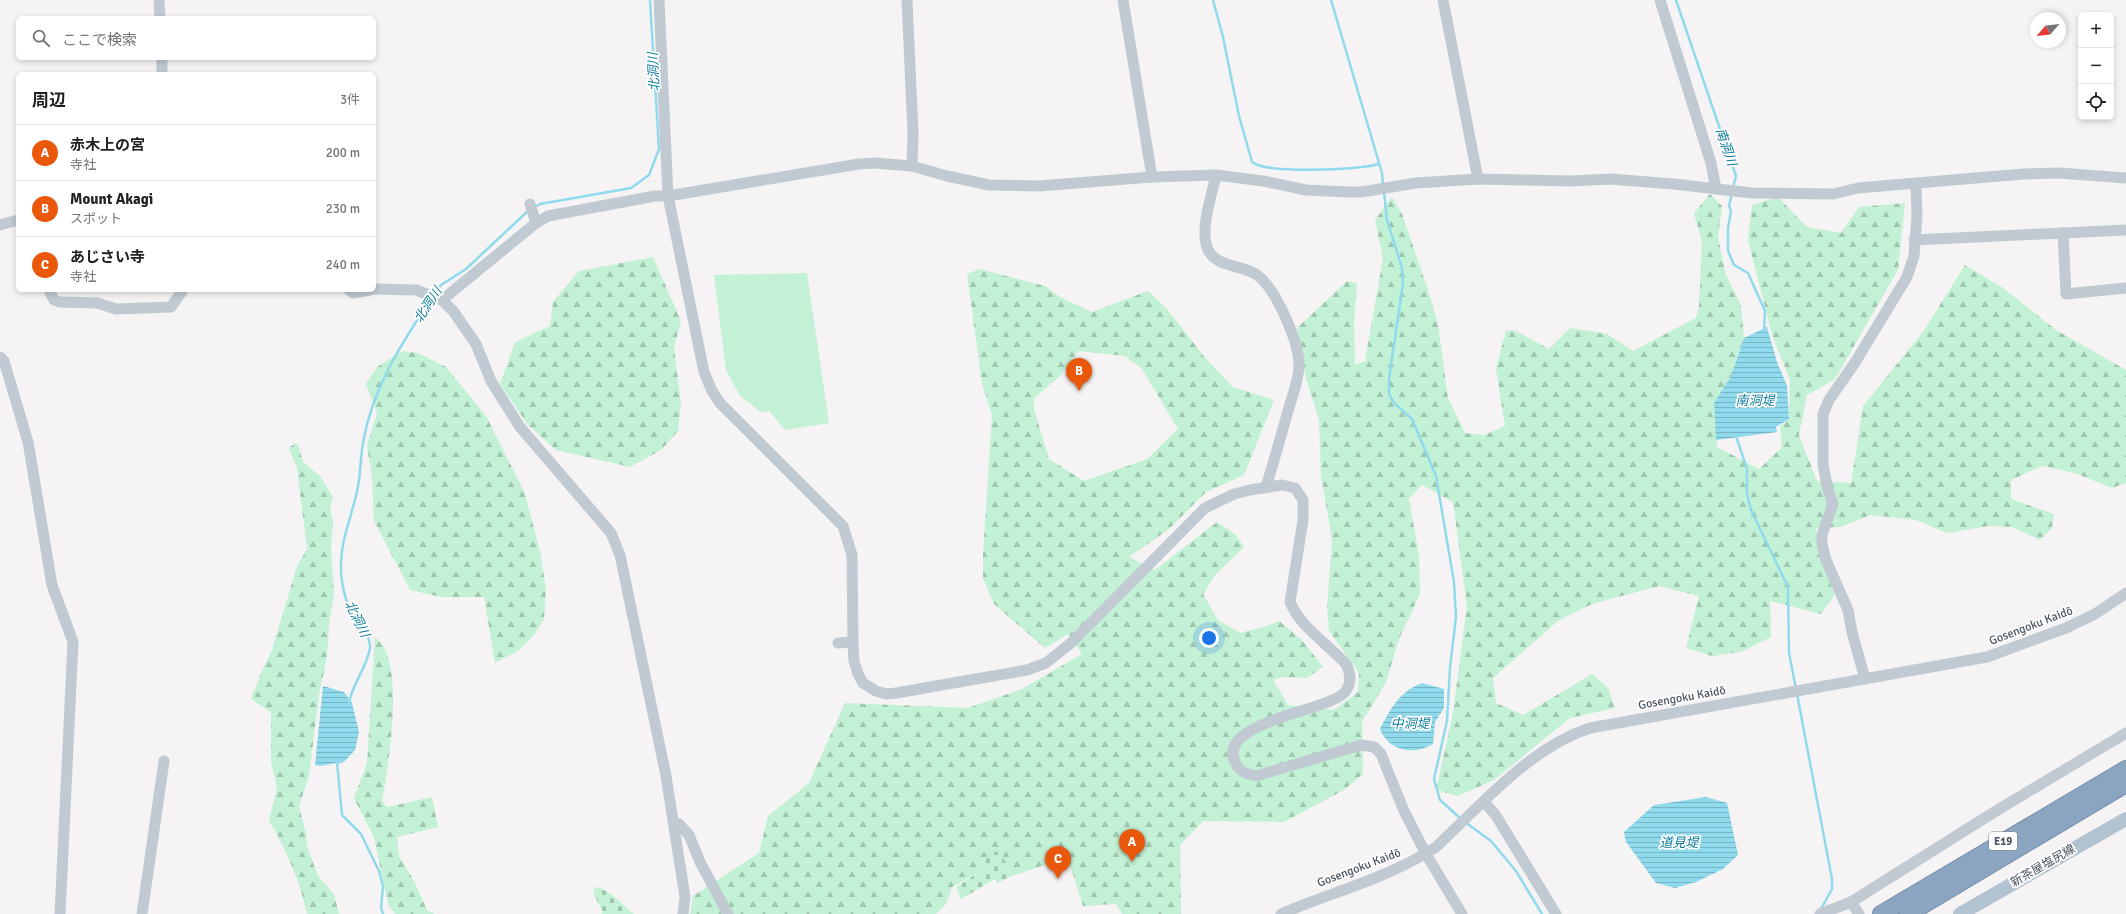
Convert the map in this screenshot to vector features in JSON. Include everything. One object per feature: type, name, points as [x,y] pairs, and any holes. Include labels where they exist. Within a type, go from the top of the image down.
[{"type":"highway","name":"E19","points":[[1881,914],[2126,769]]},
{"type":"highway","name":"E19","points":[[1908,914],[2126,784]]},
{"type":"main road","name":"新茶屋塩尻線","points":[[1960,914],[2126,818]]},
{"type":"street","points":[[159,0],[160,16]]},
{"type":"street","points":[[659,0],[668,196],[704,372],[712,391],[720,403],[836,517],[846,532],[852,555],[854,661],[863,682],[876,692],[886,694],[1027,670],[1046,663],[1071,643],[1205,508],[1234,494],[1282,484],[1296,488],[1303,500],[1303,520],[1290,590],[1290,602],[1295,614],[1304,625],[1346,664],[1350,671],[1350,679],[1348,687],[1336,698],[1266,724],[1242,736],[1234,748],[1236,765],[1249,775],[1256,776],[1361,745],[1374,747],[1381,754],[1387,765],[1404,811],[1426,854],[1462,914]]},
{"type":"street","points":[[906,0],[913,133],[912,166]]},
{"type":"street","points":[[1123,0],[1152,177]]},
{"type":"street","points":[[1443,0],[1478,179]]},
{"type":"street","points":[[1660,0],[1711,162],[1716,189]]},
{"type":"street","points":[[162,60],[162,72]]},
{"type":"street","points":[[442,300],[533,214],[548,216],[655,196],[668,196],[859,164],[912,166],[947,176],[989,185],[1039,186],[1152,177],[1216,175],[1263,181],[1306,190],[1348,192],[1416,183],[1478,179],[1571,181],[1610,179],[1674,184],[1752,193],[1833,194],[1858,188],[2023,174],[2058,173],[2126,178]]},
{"type":"street","points":[[1216,175],[1205,230],[1206,245],[1210,255],[1221,263],[1256,274],[1266,283],[1286,321],[1298,353],[1299,367],[1295,386],[1266,487]]},
{"type":"street","points":[[1865,679],[1852,632],[1848,610],[1826,560],[1822,544],[1822,535],[1833,504],[1822,464],[1823,414],[1829,400],[1856,361],[1907,278],[1914,256],[1917,216],[1916,184]]},
{"type":"street","points":[[0,225],[16,221]]},
{"type":"street","points":[[1914,240],[2126,230]]},
{"type":"street","points":[[2063,233],[2066,294],[2126,288]]},
{"type":"street","points":[[376,289],[416,290],[442,300],[462,322],[476,344],[491,380],[520,427],[611,533],[620,555],[664,769],[685,897],[683,914]]},
{"type":"street","points":[[50,292],[54,300],[60,302],[97,303],[116,309],[171,307],[182,292]]},
{"type":"street","points":[[0,357],[4,361],[28,442],[52,585],[73,642],[60,914]]},
{"type":"street","name":"Gosengoku Kaidō","points":[[1281,914],[1397,869],[1426,854],[1545,750],[1572,734],[1590,728],[2000,654],[2095,614],[2126,593]]},
{"type":"street","points":[[838,643],[853,642]]},
{"type":"street","points":[[1822,913],[1851,902],[1996,810],[2126,733]]},
{"type":"street","points":[[142,914],[164,761]]},
{"type":"street","points":[[1484,802],[1495,814],[1556,914]]},
{"type":"street","points":[[674,823],[679,824],[689,836],[700,862],[728,914]]},
{"type":"street","points":[[1851,902],[1858,914]]},
{"type":"green space","points":[[1710,194],[1722,206],[1718,237],[1726,275],[1741,305],[1744,338],[1731,376],[1714,403],[1717,447],[1759,469],[1782,447],[1780,427],[1789,418],[1790,380],[1772,335],[1748,240],[1752,205],[1778,197],[1807,227],[1841,233],[1859,207],[1905,203],[1898,270],[1835,379],[1807,395],[1799,435],[1817,481],[1851,483],[1863,406],[1923,332],[1965,265],[2003,288],[2056,330],[2126,370],[2126,483],[2112,488],[2075,473],[2042,466],[2011,480],[2011,499],[2054,514],[2052,528],[2040,540],[2012,527],[1989,526],[1947,533],[1916,520],[1870,515],[1841,527],[1816,528],[1822,562],[1835,595],[1821,614],[1770,601],[1771,637],[1741,652],[1712,656],[1686,648],[1699,596],[1659,586],[1592,604],[1559,620],[1493,678],[1496,703],[1523,715],[1592,674],[1608,688],[1615,708],[1570,718],[1494,780],[1458,796],[1436,790],[1453,713],[1467,606],[1453,502],[1422,485],[1409,499],[1419,555],[1420,594],[1399,639],[1386,682],[1362,722],[1363,774],[1344,790],[1284,822],[1203,821],[1180,845],[1181,914],[1122,914],[1116,904],[1083,906],[1071,868],[1065,858],[1012,876],[1007,864],[985,869],[952,887],[946,904],[936,914],[690,914],[693,896],[759,853],[768,816],[809,783],[845,703],[968,708],[1022,689],[1082,654],[1068,634],[1045,648],[994,604],[983,578],[983,555],[992,415],[982,384],[967,274],[980,269],[1045,286],[1060,297],[1092,312],[1148,291],[1167,309],[1206,359],[1233,387],[1274,400],[1244,475],[1206,492],[1169,529],[1129,557],[1155,570],[1217,522],[1235,534],[1244,547],[1215,575],[1203,594],[1218,620],[1240,633],[1267,626],[1279,621],[1302,640],[1323,667],[1307,678],[1283,677],[1273,680],[1288,705],[1334,710],[1358,692],[1359,673],[1329,631],[1327,607],[1332,539],[1321,476],[1319,420],[1306,378],[1297,328],[1347,281],[1357,283],[1354,323],[1355,365],[1365,361],[1383,258],[1375,220],[1392,197],[1402,214],[1438,324],[1448,398],[1465,433],[1484,435],[1505,426],[1496,369],[1506,330],[1516,331],[1549,349],[1570,328],[1607,334],[1633,351],[1696,318],[1699,307],[1702,242],[1694,213]],"holes":[[[1079,351],[1125,356],[1142,369],[1178,429],[1147,459],[1084,481],[1049,459],[1034,409],[1034,398],[1060,376]]]},
{"type":"green space","points":[[653,257],[681,321],[674,347],[681,405],[678,431],[661,450],[630,467],[556,450],[528,425],[500,384],[515,342],[550,326],[553,302],[579,271]]},
{"type":"green space","points":[[807,273],[829,423],[785,430],[769,411],[761,412],[740,396],[726,370],[714,275]]},
{"type":"green space","points":[[403,351],[418,353],[446,367],[486,416],[524,491],[540,551],[546,589],[544,619],[534,635],[518,651],[495,663],[484,597],[441,597],[410,590],[374,521],[372,478],[367,446],[377,413],[366,384],[377,367]]},
{"type":"green space","points":[[295,443],[298,444],[303,462],[320,476],[333,497],[330,510],[333,522],[331,549],[334,595],[329,624],[327,657],[319,695],[309,776],[299,806],[308,850],[318,876],[334,894],[339,914],[307,914],[292,866],[269,820],[277,788],[271,762],[271,712],[251,699],[272,650],[297,566],[307,549],[297,468],[289,448]]},
{"type":"green space","points":[[375,637],[385,649],[390,668],[393,690],[391,740],[382,801],[387,807],[432,797],[438,827],[397,837],[399,856],[414,881],[427,910],[434,914],[395,914],[388,904],[374,837],[354,798],[367,763]]},
{"type":"green space","points":[[998,851],[1007,864],[1012,876],[997,883],[995,879],[961,899],[956,887],[984,869],[983,858]]},
{"type":"green space","points":[[599,887],[611,894],[634,914],[601,914],[603,912],[593,893],[595,888]]},
{"type":"water","name":"南洞堤","points":[[1767,327],[1777,362],[1787,386],[1789,419],[1776,427],[1777,432],[1716,440],[1714,403],[1731,376],[1744,338]]},
{"type":"water","name":"中洞堤","points":[[1422,683],[1444,689],[1444,708],[1435,722],[1433,744],[1418,750],[1395,747],[1384,736],[1380,729],[1396,702],[1407,691]]},
{"type":"water","points":[[323,686],[344,692],[352,703],[359,732],[355,750],[344,762],[320,766],[315,765]]},
{"type":"water","name":"道見堤","points":[[1706,797],[1727,803],[1738,855],[1723,869],[1696,882],[1675,888],[1656,883],[1626,842],[1624,832],[1654,805]]},
{"type":"waterway","name":"北洞川","points":[[535,207],[540,204],[631,188],[649,175],[659,149],[650,0]]},
{"type":"waterway","points":[[1213,0],[1223,37],[1239,116],[1252,162],[1261,166],[1275,168],[1314,170],[1353,168],[1379,164]]},
{"type":"waterway","points":[[1331,0],[1382,173],[1383,185]]},
{"type":"waterway","name":"南洞川","points":[[1676,0],[1736,176],[1733,188]]},
{"type":"waterway","points":[[1384,192],[1387,220],[1402,268],[1403,283],[1389,379],[1389,394],[1394,403],[1412,419],[1436,476],[1454,582],[1456,617],[1450,667],[1447,721],[1434,779],[1440,800],[1461,819]]},
{"type":"waterway","name":"南洞川","points":[[1732,193],[1729,206],[1731,211],[1728,228],[1728,251],[1734,265],[1748,273],[1765,311],[1764,331]]},
{"type":"waterway","name":"北洞川","points":[[435,294],[441,285],[466,269],[529,210]]},
{"type":"waterway","name":"北洞川","points":[[349,702],[366,662],[370,648],[367,634],[348,604],[343,585],[341,568],[342,549],[358,485],[367,423],[373,404],[389,368],[431,299]]},
{"type":"waterway","points":[[1736,436],[1747,469],[1747,494],[1751,510],[1788,587],[1789,653],[1796,689]]},
{"type":"waterway","points":[[1797,694],[1832,879],[1832,889],[1821,909]]},
{"type":"waterway","name":"北洞川","points":[[337,762],[342,815],[361,834],[379,871],[383,886],[381,908],[383,914]]},
{"type":"waterway","points":[[1465,822],[1491,841],[1516,871],[1542,914]]},
{"type":"place","name":"Mount Akagi","points":[[1079,391]]},
{"type":"place","name":"赤木上の宮","points":[[1132,862]]},
{"type":"place","name":"あじさい寺","points":[[1058,879]]}]
